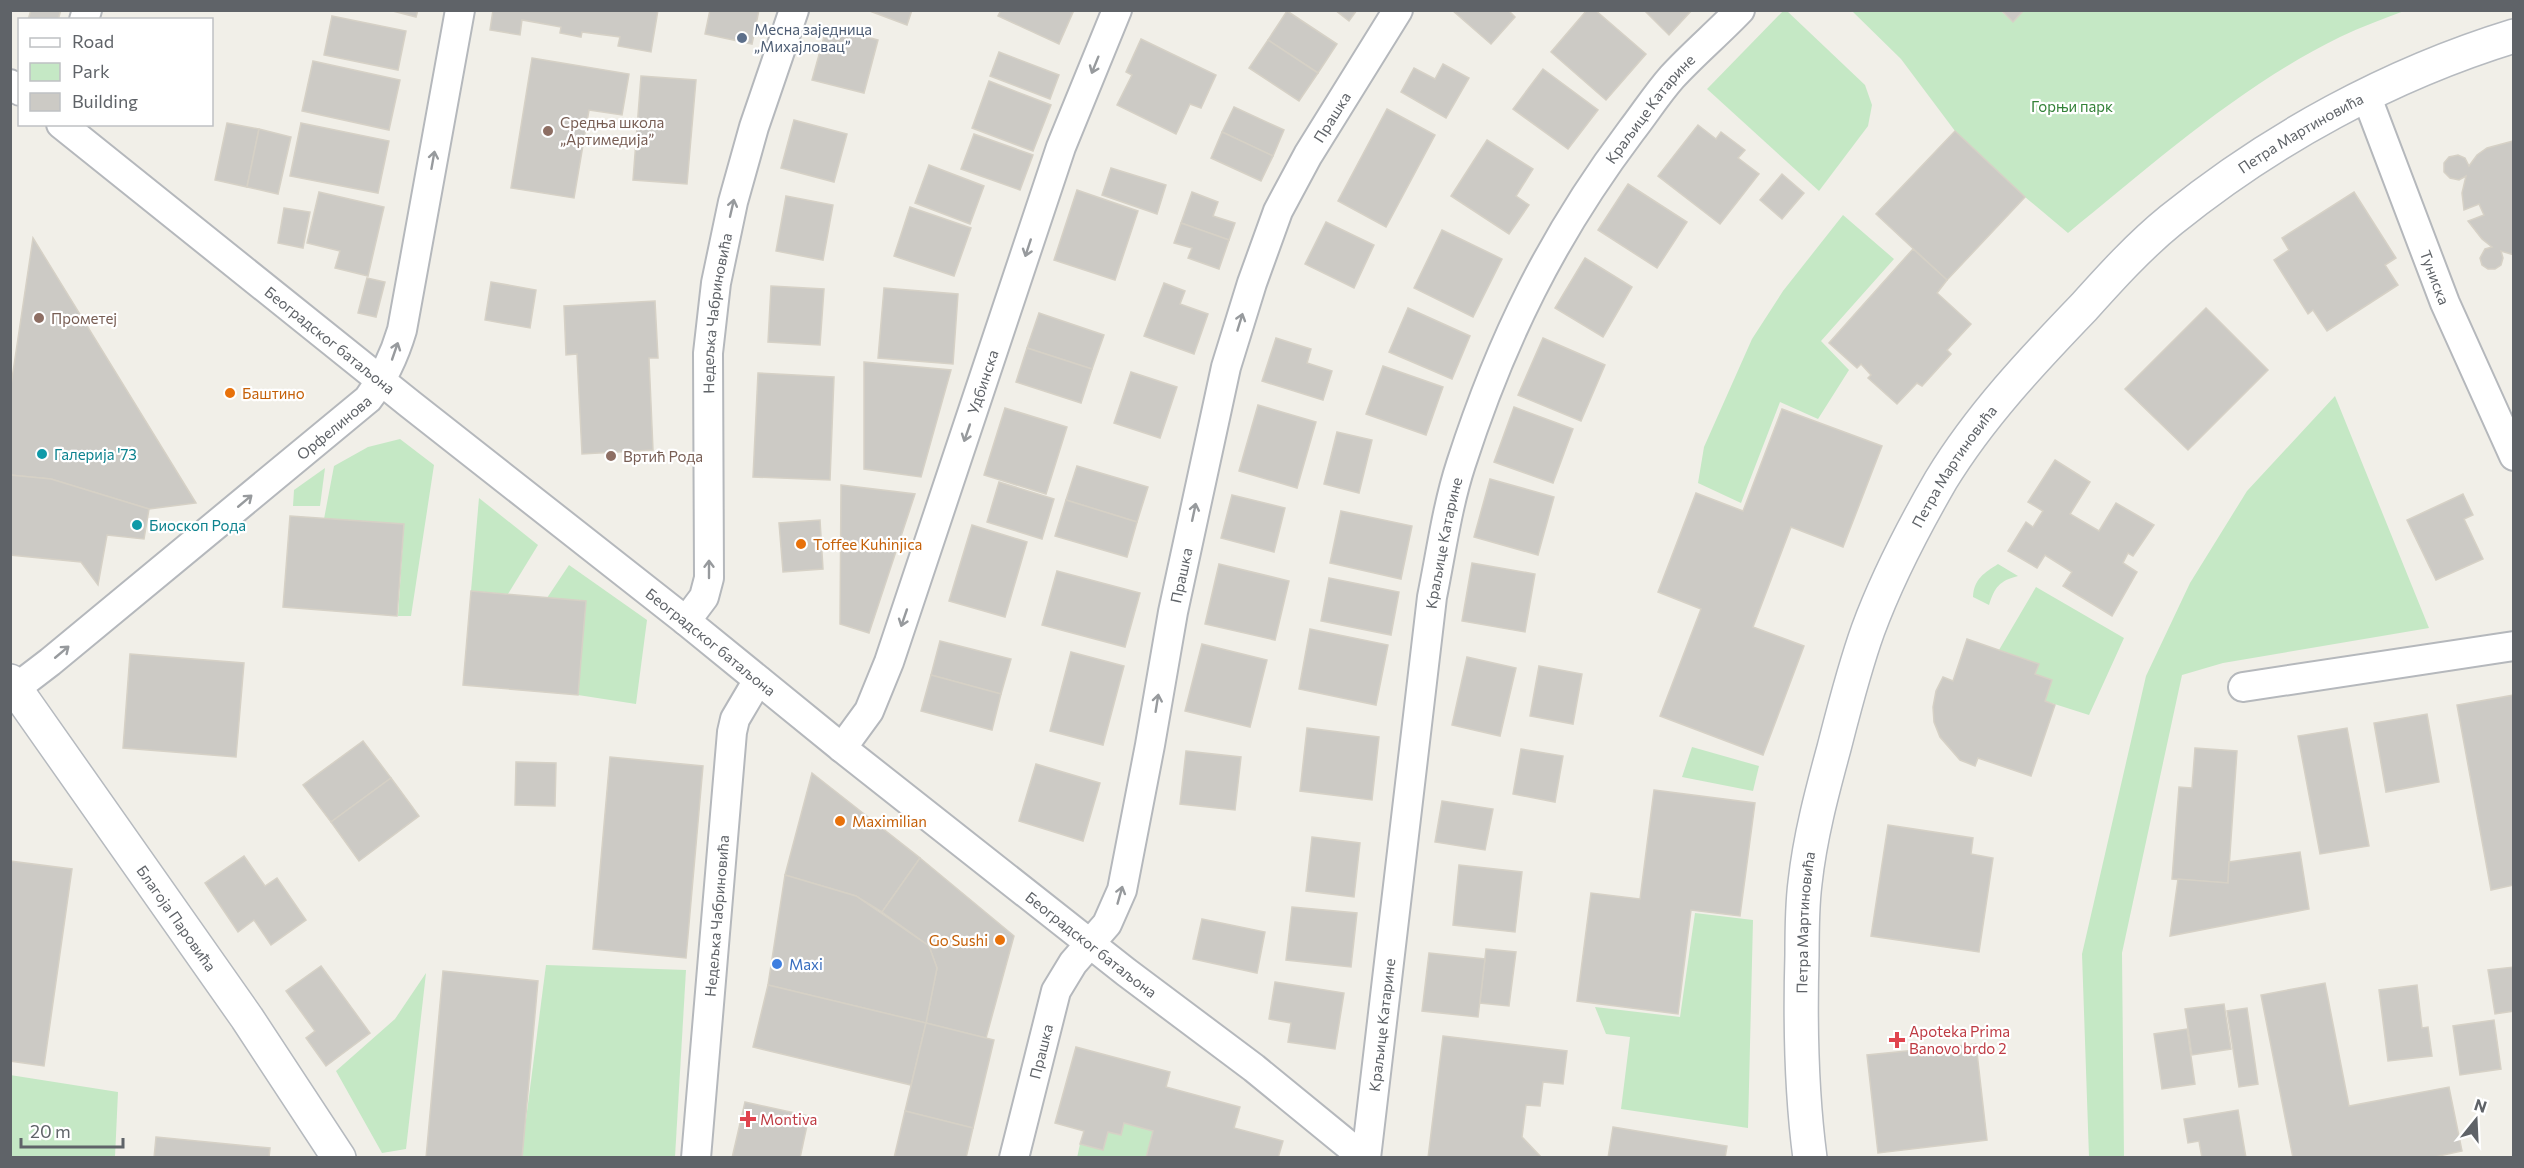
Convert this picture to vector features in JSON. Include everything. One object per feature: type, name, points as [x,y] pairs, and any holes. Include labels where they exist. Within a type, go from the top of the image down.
[{"type":"street","name":"Орфелинова","points":[[13,685],[50,662],[368,399],[381,381],[395,355],[402,330],[460,10]]},
{"type":"street","name":"Недељка Чабриновића","points":[[686,621],[704,597],[709,579],[708,353],[716,283],[733,202],[754,127],[794,10]]},
{"type":"street","name":"Удбинска","points":[[842,748],[868,711],[889,662],[1061,147],[1117,10]]},
{"type":"street","name":"Прашка","points":[[1014,1158],[1056,991],[1073,963],[1107,924],[1122,890],[1173,612],[1226,367],[1252,283],[1278,211],[1308,155],[1398,10]]},
{"type":"street","name":"Краљице Катарине","points":[[1365,1158],[1432,597],[1449,508],[1461,465],[1513,326],[1552,248],[1606,164],[1672,78],[1740,10]]},
{"type":"street","name":"Петра Мартиновића","points":[[1810,1158],[1801,1052],[1801,983],[1804,885],[1812,837],[1851,682],[1869,628],[1892,575],[1936,490],[1980,424],[2025,369],[2118,270],[2169,221],[2233,174],[2304,128],[2366,95],[2473,49],[2514,36]]},
{"type":"street","name":"Туниска","points":[[2366,95],[2445,303],[2514,456]]},
{"type":"street","name":"Београдског батаљона","points":[[63,126],[381,381],[686,621],[842,748],[1090,944],[1254,1068],[1365,1158]]},
{"type":"street","points":[[2243,687],[2514,646]]},
{"type":"street","name":"Недељка Чабриновића","points":[[696,1158],[732,732],[735,719],[758,680]]},
{"type":"street","name":"Благоја Паровића","points":[[13,685],[247,1018],[339,1158]]},
{"type":"green space","name":"Горњи парк","points":[[2024,10],[2404,11],[2340,37],[2267,78],[2165,153],[2068,233],[2025,197],[1955,131],[1901,59],[1852,11],[2001,11],[2013,22]]},
{"type":"green space","points":[[1783,11],[1787,11],[1865,85],[1872,105],[1868,126],[1819,191],[1707,89]]},
{"type":"green space","points":[[1843,215],[1894,259],[1821,341],[1849,370],[1818,419],[1780,402],[1741,503],[1698,483],[1704,447],[1752,339],[1783,291]]},
{"type":"green space","points":[[2335,396],[2429,628],[2223,663],[2182,675],[2122,953],[2124,1157],[2089,1157],[2082,954],[2146,676],[2190,583],[2247,491]]},
{"type":"green space","points":[[400,439],[434,465],[411,616],[398,616],[404,525],[324,519],[334,466],[368,447]]},
{"type":"green space","points":[[325,468],[320,506],[293,506],[294,490]]},
{"type":"green space","points":[[479,498],[538,545],[508,594],[471,591]]},
{"type":"green space","points":[[1998,564],[2018,576],[2006,580],[1999,586],[1989,605],[1973,597],[1975,586],[1988,570]]},
{"type":"green space","points":[[569,565],[647,620],[636,704],[578,695],[586,602],[547,598]]},
{"type":"green space","points":[[2036,587],[2124,638],[2089,715],[2045,701],[2052,680],[2035,674],[2039,664],[1999,650]]},
{"type":"green space","points":[[1692,747],[1759,766],[1753,791],[1682,777]]},
{"type":"green space","points":[[1695,913],[1753,920],[1748,1128],[1621,1109],[1630,1037],[1606,1034],[1595,1007],[1680,1017]]},
{"type":"green space","points":[[546,965],[686,970],[675,1157],[521,1158]]},
{"type":"green space","points":[[426,973],[406,1149],[382,1153],[336,1071],[395,1019]]},
{"type":"green space","points":[[10,1075],[118,1092],[115,1157],[11,1157]]},
{"type":"green space","points":[[1124,1123],[1153,1131],[1146,1157],[1077,1158],[1080,1144],[1103,1150],[1108,1132],[1121,1135]]},
{"type":"building","points":[[31,10],[61,10],[59,18],[29,18]]},
{"type":"building","points":[[389,10],[418,10],[416,17]]},
{"type":"building","points":[[493,10],[658,10],[651,52],[618,46],[620,37],[582,32],[581,37],[560,33],[561,27],[522,20],[520,35],[490,30]]},
{"type":"building","points":[[710,10],[759,10],[752,44],[705,34]]},
{"type":"building","points":[[867,10],[912,10],[907,25]]},
{"type":"building","points":[[1001,10],[1074,10],[1059,44],[998,16]]},
{"type":"building","points":[[1335,10],[1357,10],[1349,21]]},
{"type":"building","points":[[1452,10],[1508,10],[1515,17],[1491,44]]},
{"type":"building","points":[[1587,10],[1595,10],[1646,54],[1606,100],[1551,52]]},
{"type":"building","points":[[1644,10],[1692,10],[1669,35]]},
{"type":"building","points":[[2001,10],[2024,10],[2013,22]]},
{"type":"building","points":[[1287,11],[1337,44],[1318,73],[1268,40]]},
{"type":"building","points":[[332,16],[406,31],[398,70],[324,55]]},
{"type":"building","points":[[827,26],[878,40],[864,93],[812,80]]},
{"type":"building","points":[[1141,39],[1216,75],[1201,108],[1190,104],[1176,134],[1117,105],[1132,75],[1126,72]]},
{"type":"building","points":[[1268,40],[1318,73],[1299,101],[1249,68]]},
{"type":"building","points":[[999,52],[1059,75],[1050,99],[990,76]]},
{"type":"building","points":[[532,58],[629,74],[622,115],[589,110],[574,198],[511,188]]},
{"type":"building","points":[[313,61],[400,80],[389,130],[302,111]]},
{"type":"building","points":[[1443,64],[1469,78],[1446,118],[1401,92],[1414,68],[1435,79]]},
{"type":"building","points":[[1543,69],[1598,110],[1568,149],[1513,109]]},
{"type":"building","points":[[641,76],[696,80],[687,184],[633,180]]},
{"type":"building","points":[[989,81],[1051,105],[1033,151],[972,128]]},
{"type":"building","points":[[1234,107],[1284,130],[1273,156],[1222,132]]},
{"type":"building","points":[[1387,109],[1435,135],[1386,227],[1338,201]]},
{"type":"building","points":[[794,120],[847,134],[834,182],[781,168]]},
{"type":"building","points":[[227,123],[259,129],[247,187],[215,180]]},
{"type":"building","points":[[301,123],[389,141],[378,193],[290,176]]},
{"type":"building","points":[[1698,125],[1716,139],[1721,132],[1745,150],[1738,158],[1759,174],[1720,224],[1658,176]]},
{"type":"building","points":[[259,129],[291,137],[278,194],[247,187]]},
{"type":"building","points":[[1955,131],[2025,197],[1947,280],[1876,214]]},
{"type":"building","points":[[1222,132],[1273,156],[1261,181],[1211,158]]},
{"type":"building","points":[[974,134],[1033,155],[1020,190],[961,169]]},
{"type":"building","points":[[1487,140],[1533,169],[1516,196],[1529,205],[1509,234],[1451,196]]},
{"type":"building","points":[[2513,141],[2514,255],[2501,251],[2503,258],[2501,265],[2495,269],[2488,269],[2482,265],[2480,258],[2485,249],[2492,247],[2482,239],[2468,221],[2484,215],[2479,204],[2464,210],[2462,193],[2466,176],[2459,180],[2450,178],[2444,172],[2444,163],[2449,157],[2458,155],[2465,158],[2469,166],[2477,155],[2487,148]]},
{"type":"building","points":[[929,165],[984,186],[970,224],[915,203]]},
{"type":"building","points":[[1111,168],[1166,185],[1157,214],[1102,195]]},
{"type":"building","points":[[1782,174],[1804,193],[1782,219],[1760,200]]},
{"type":"building","points":[[1628,184],[1687,222],[1657,268],[1598,230]]},
{"type":"building","points":[[1077,190],[1138,211],[1115,280],[1054,260]]},
{"type":"building","points":[[319,192],[384,207],[368,276],[335,268],[340,251],[307,243]]},
{"type":"building","points":[[1192,192],[1218,202],[1213,216],[1235,223],[1229,240],[1181,223]]},
{"type":"building","points":[[2354,192],[2396,258],[2385,265],[2398,285],[2327,331],[2313,310],[2308,314],[2274,260],[2289,250],[2282,238]]},
{"type":"building","points":[[786,196],[833,205],[823,260],[776,251]]},
{"type":"building","points":[[910,207],[971,228],[954,276],[894,256]]},
{"type":"building","points":[[284,208],[310,212],[303,248],[278,243]]},
{"type":"building","points":[[1326,222],[1374,245],[1354,288],[1305,264]]},
{"type":"building","points":[[1181,223],[1229,240],[1219,269],[1188,258],[1192,248],[1174,243]]},
{"type":"building","points":[[1442,230],[1502,259],[1473,317],[1414,288]]},
{"type":"building","points":[[33,238],[196,503],[149,509],[51,479],[10,475],[10,392]]},
{"type":"building","points":[[1913,249],[1947,280],[1937,293],[1971,324],[1947,350],[1951,354],[1922,386],[1917,383],[1897,404],[1868,378],[1871,375],[1861,364],[1857,368],[1829,343]]},
{"type":"building","points":[[1585,258],[1632,287],[1603,337],[1555,308]]},
{"type":"building","points":[[367,278],[385,282],[376,317],[358,313]]},
{"type":"building","points":[[491,282],[536,290],[530,328],[485,320]]},
{"type":"building","points":[[1164,283],[1185,291],[1180,304],[1208,314],[1194,354],[1144,336]]},
{"type":"building","points":[[771,286],[824,289],[820,345],[768,342]]},
{"type":"building","points":[[884,288],[958,294],[953,364],[878,358]]},
{"type":"building","points":[[655,301],[658,358],[649,358],[653,450],[582,454],[577,354],[566,355],[564,306]]},
{"type":"building","points":[[1408,308],[1470,336],[1452,379],[1389,352]]},
{"type":"building","points":[[2206,308],[2268,370],[2188,450],[2125,389]]},
{"type":"building","points":[[1039,313],[1104,335],[1092,369],[1027,348]]},
{"type":"building","points":[[1276,338],[1311,349],[1307,363],[1332,371],[1323,400],[1262,381]]},
{"type":"building","points":[[1543,338],[1605,365],[1581,421],[1518,395]]},
{"type":"building","points":[[1027,348],[1092,369],[1081,403],[1016,382]]},
{"type":"building","points":[[864,362],[951,370],[921,477],[864,469]]},
{"type":"building","points":[[1383,366],[1443,387],[1426,435],[1366,414]]},
{"type":"building","points":[[1131,372],[1177,387],[1160,438],[1114,423]]},
{"type":"building","points":[[758,373],[834,377],[830,480],[753,477]]},
{"type":"building","points":[[1258,405],[1316,422],[1297,488],[1239,471]]},
{"type":"building","points":[[1514,407],[1573,429],[1553,483],[1494,462]]},
{"type":"building","points":[[1005,408],[1067,427],[1046,494],[984,475]]},
{"type":"building","points":[[1782,409],[1882,446],[1843,547],[1791,527],[1753,627],[1804,646],[1763,755],[1660,716],[1701,609],[1658,592],[1696,493],[1743,511]]},
{"type":"building","points":[[1337,432],[1372,440],[1359,493],[1324,484]]},
{"type":"building","points":[[2055,460],[2090,482],[2070,514],[2099,531],[2116,503],[2154,525],[2133,556],[2128,553],[2123,563],[2137,572],[2112,616],[2063,586],[2072,572],[2045,555],[2037,568],[2008,551],[2026,522],[2033,527],[2043,511],[2028,502]]},
{"type":"building","points":[[1077,466],[1148,487],[1137,522],[1066,500]]},
{"type":"building","points":[[10,475],[51,479],[149,509],[144,539],[107,535],[98,585],[81,562],[10,555]]},
{"type":"building","points":[[1490,479],[1554,497],[1538,555],[1474,537]]},
{"type":"building","points":[[999,482],[1054,499],[1042,539],[987,522]]},
{"type":"building","points":[[841,485],[915,494],[869,633],[840,624]]},
{"type":"building","points":[[2463,494],[2473,515],[2464,519],[2483,559],[2436,580],[2407,520]]},
{"type":"building","points":[[1232,495],[1285,508],[1274,552],[1221,538]]},
{"type":"building","points":[[1066,500],[1137,522],[1127,557],[1055,536]]},
{"type":"building","points":[[1341,511],[1412,526],[1401,579],[1330,563]]},
{"type":"building","points":[[290,516],[404,524],[397,616],[283,607]]},
{"type":"building","points":[[820,520],[823,569],[783,572],[779,523]]},
{"type":"building","points":[[972,525],[1027,542],[1005,617],[949,601]]},
{"type":"building","points":[[1472,563],[1535,574],[1525,632],[1462,621]]},
{"type":"building","points":[[1219,564],[1289,581],[1275,640],[1205,624]]},
{"type":"building","points":[[1057,571],[1140,593],[1125,647],[1042,625]]},
{"type":"building","points":[[1329,578],[1399,592],[1391,635],[1321,621]]},
{"type":"building","points":[[471,591],[586,601],[578,695],[463,685]]},
{"type":"building","points":[[1310,629],[1388,645],[1376,705],[1299,689]]},
{"type":"building","points":[[1967,639],[2039,664],[2035,674],[2052,680],[2045,701],[2055,705],[2031,776],[1978,758],[1975,766],[1960,760],[1940,737],[1934,722],[1933,707],[1936,691],[1943,677],[1953,681]]},
{"type":"building","points":[[940,641],[1011,659],[1001,694],[931,675]]},
{"type":"building","points":[[1202,644],[1267,660],[1250,727],[1185,711]]},
{"type":"building","points":[[1071,652],[1124,666],[1103,745],[1050,731]]},
{"type":"building","points":[[130,654],[244,663],[236,757],[123,748]]},
{"type":"building","points":[[1467,657],[1516,668],[1500,736],[1452,725]]},
{"type":"building","points":[[1539,666],[1582,674],[1573,724],[1530,716]]},
{"type":"building","points":[[931,675],[1001,694],[992,730],[921,711]]},
{"type":"building","points":[[2514,695],[2514,885],[2491,890],[2457,705]]},
{"type":"building","points":[[2427,714],[2439,782],[2386,792],[2374,723]]},
{"type":"building","points":[[1307,728],[1379,737],[1372,800],[1300,791]]},
{"type":"building","points":[[2347,728],[2369,846],[2320,854],[2298,736]]},
{"type":"building","points":[[363,741],[391,778],[331,822],[303,785]]},
{"type":"building","points":[[2195,748],[2237,751],[2228,883],[2172,879],[2179,787],[2192,788]]},
{"type":"building","points":[[1521,749],[1563,756],[1555,802],[1513,794]]},
{"type":"building","points":[[1186,751],[1241,757],[1235,810],[1180,804]]},
{"type":"building","points":[[610,757],[703,766],[686,958],[593,949]]},
{"type":"building","points":[[516,762],[556,763],[555,806],[515,805]]},
{"type":"building","points":[[1036,764],[1100,783],[1083,841],[1019,821]]},
{"type":"building","points":[[812,773],[920,858],[882,912],[856,896],[785,875]]},
{"type":"building","points":[[391,778],[419,816],[359,861],[331,822]]},
{"type":"building","points":[[1654,790],[1755,803],[1740,916],[1691,910],[1678,1014],[1577,1001],[1591,893],[1640,899]]},
{"type":"building","points":[[1442,801],[1493,809],[1485,850],[1435,842]]},
{"type":"building","points":[[1888,825],[1973,838],[1971,854],[1993,858],[1979,952],[1871,936]]},
{"type":"building","points":[[1312,837],[1360,843],[1354,897],[1306,891]]},
{"type":"building","points":[[2300,852],[2309,909],[2170,936],[2178,879],[2228,883],[2229,862]]},
{"type":"building","points":[[244,856],[265,886],[277,878],[306,920],[271,945],[254,920],[238,932],[205,883]]},
{"type":"building","points":[[920,858],[1014,936],[986,1038],[926,1023],[937,968],[929,946],[882,912]]},
{"type":"building","points":[[10,861],[72,869],[44,1066],[10,1061]]},
{"type":"building","points":[[1459,865],[1522,872],[1515,932],[1453,925]]},
{"type":"building","points":[[785,875],[856,896],[929,946],[937,968],[926,1023],[768,985]]},
{"type":"building","points":[[1292,907],[1357,913],[1351,967],[1286,960]]},
{"type":"building","points":[[1202,919],[1265,932],[1257,973],[1193,959]]},
{"type":"building","points":[[1486,949],[1516,952],[1509,1006],[1480,1003]]},
{"type":"building","points":[[1429,953],[1485,959],[1478,1017],[1422,1011]]},
{"type":"building","points":[[321,966],[370,1033],[326,1066],[306,1038],[315,1031],[286,991]]},
{"type":"building","points":[[2514,967],[2514,1011],[2495,1014],[2488,970]]},
{"type":"building","points":[[443,971],[538,981],[522,1158],[426,1158]]},
{"type":"building","points":[[1275,982],[1344,993],[1335,1049],[1288,1042],[1291,1023],[1269,1019]]},
{"type":"building","points":[[2325,983],[2349,1106],[2449,1087],[2462,1151],[2430,1158],[2293,1158],[2261,995]]},
{"type":"building","points":[[768,985],[926,1023],[911,1085],[753,1047]]},
{"type":"building","points":[[2417,985],[2422,1028],[2428,1027],[2432,1056],[2388,1061],[2379,990]]},
{"type":"building","points":[[2224,1004],[2231,1049],[2192,1055],[2185,1009]]},
{"type":"building","points":[[2247,1008],[2258,1084],[2239,1087],[2227,1011]]},
{"type":"building","points":[[2494,1020],[2501,1069],[2460,1075],[2453,1026]]},
{"type":"building","points":[[926,1023],[994,1040],[973,1128],[905,1111]]},
{"type":"building","points":[[2187,1029],[2195,1084],[2162,1089],[2154,1034]]},
{"type":"building","points":[[1443,1036],[1567,1051],[1563,1084],[1543,1082],[1540,1106],[1526,1105],[1522,1137],[1542,1158],[1428,1158]]},
{"type":"building","points":[[1976,1044],[1987,1140],[1878,1153],[1867,1055]]},
{"type":"building","points":[[1076,1047],[1170,1072],[1166,1087],[1240,1107],[1234,1128],[1283,1141],[1278,1158],[1146,1158],[1153,1131],[1124,1123],[1121,1135],[1108,1132],[1103,1150],[1080,1144],[1084,1131],[1055,1123]]},
{"type":"building","points":[[745,1102],[809,1116],[800,1158],[732,1158]]},
{"type":"building","points":[[2238,1110],[2246,1158],[2202,1158],[2199,1141],[2188,1143],[2184,1119]]},
{"type":"building","points":[[905,1111],[973,1128],[966,1158],[894,1158]]},
{"type":"building","points":[[1613,1127],[1727,1146],[1725,1158],[1608,1158]]},
{"type":"building","points":[[156,1137],[270,1148],[269,1158],[154,1158]]},
{"type":"place","name":"Месна заједница „Михајловац”","points":[[742,38]]},
{"type":"place","name":"Средња школа „Артимедија”","points":[[548,131]]},
{"type":"place","name":"Прометеј","points":[[39,318]]},
{"type":"place","name":"Баштино","points":[[230,393]]},
{"type":"place","name":"Галерија '73","points":[[42,454]]},
{"type":"place","name":"Вртић Рода","points":[[611,456]]},
{"type":"place","name":"Биоскоп Рода","points":[[137,525]]},
{"type":"place","name":"Toffee Kuhinjica","points":[[801,544]]},
{"type":"place","name":"Maximilian","points":[[840,821]]},
{"type":"place","name":"Go Sushi","points":[[1000,940]]},
{"type":"place","name":"Maxi","points":[[777,964]]},
{"type":"place","name":"Apoteka Prima Banovo brdo 2","points":[[1897,1040]]},
{"type":"place","name":"Montiva","points":[[748,1119]]}]
